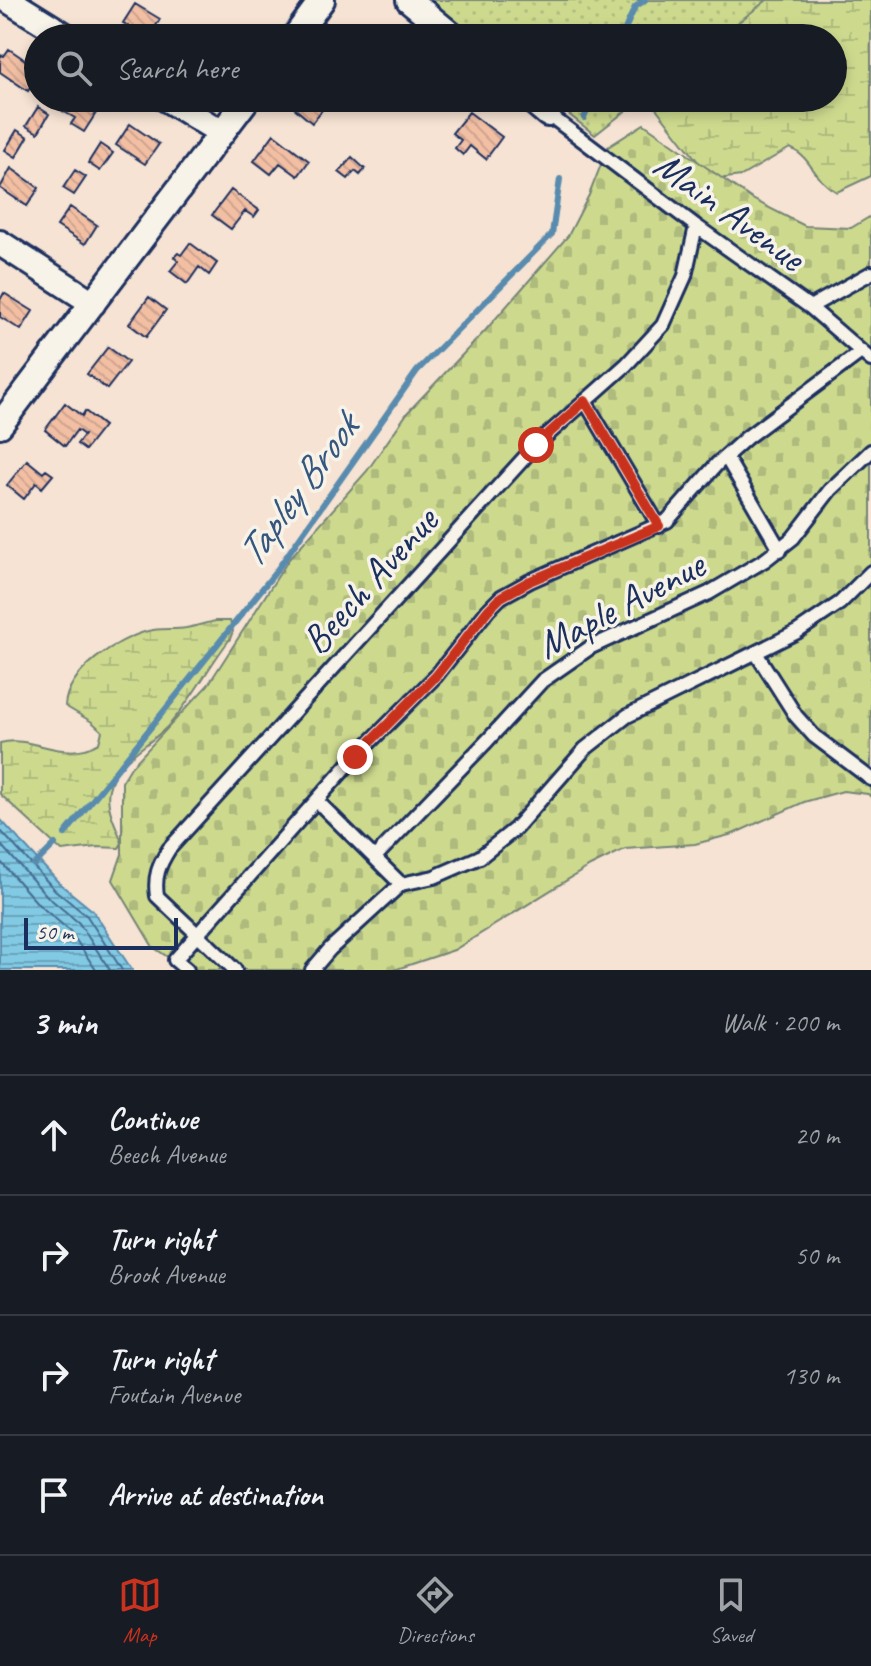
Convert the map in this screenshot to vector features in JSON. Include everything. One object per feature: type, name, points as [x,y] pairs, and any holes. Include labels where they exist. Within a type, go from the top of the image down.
[{"type":"street","points":[[8,0],[47,24]]},
{"type":"street","points":[[304,24],[322,0]]},
{"type":"street","points":[[409,0],[438,24]]},
{"type":"street","points":[[188,112],[222,133]]},
{"type":"street","points":[[0,425],[238,112]]},
{"type":"street","points":[[0,243],[93,303]]},
{"type":"lane","name":"Main Avenue","points":[[548,114],[810,307],[866,356]]},
{"type":"lane","name":"Beech Avenue","points":[[235,970],[157,896],[157,867],[169,849],[536,445],[626,365],[663,325],[685,276],[696,226]]},
{"type":"lane","points":[[810,307],[871,273]]},
{"type":"lane","points":[[187,970],[175,960],[355,757],[436,676],[501,597],[530,581],[667,521],[746,438],[866,356]]},
{"type":"lane","points":[[585,401],[659,526]]},
{"type":"lane","name":"Maple Avenue","points":[[375,857],[487,741],[528,693],[553,672],[591,647],[736,578],[780,550],[830,490],[871,451]]},
{"type":"lane","points":[[726,457],[780,550]]},
{"type":"lane","points":[[859,462],[871,472]]},
{"type":"lane","points":[[312,970],[330,949],[401,884],[434,877],[480,857],[515,829],[585,749],[627,716],[797,632],[840,603],[871,572]]},
{"type":"lane","points":[[756,653],[796,716],[814,736],[871,779]]},
{"type":"lane","points":[[317,801],[401,884]]},
{"type":"green space","points":[[422,0],[767,0],[736,24],[453,24]]},
{"type":"green space","points":[[603,0],[871,0],[871,176],[837,192],[790,148],[741,176],[718,179],[703,168],[659,112],[847,112],[847,24],[607,24]]},
{"type":"green space","points":[[566,112],[624,112],[595,135]]},
{"type":"green space","points":[[644,124],[752,199],[805,226],[851,228],[871,216],[871,797],[843,791],[804,802],[733,834],[695,844],[625,849],[590,866],[454,950],[394,970],[187,970],[153,947],[113,880],[122,854],[122,782],[131,767],[208,685],[289,559],[367,471],[408,412],[484,332],[568,236],[608,147]]},
{"type":"green space","points":[[230,621],[233,631],[230,639],[177,716],[125,762],[112,779],[108,796],[122,843],[119,848],[62,851],[0,794],[0,743],[24,742],[73,751],[99,743],[102,731],[65,706],[74,681],[84,669],[109,649],[136,635]]},
{"type":"water","points":[[0,819],[60,884],[93,911],[132,970],[0,970]]},
{"type":"building","points":[[135,4],[160,19],[157,24],[123,23]]},
{"type":"building","points":[[9,49],[24,59],[24,88],[0,72],[0,57]]},
{"type":"building","points":[[35,112],[49,114],[38,133],[26,126]]},
{"type":"building","points":[[64,112],[97,112],[84,132],[71,124],[75,118]]},
{"type":"building","points":[[299,112],[320,112],[312,123]]},
{"type":"building","points":[[469,112],[502,137],[486,159],[470,146],[463,155],[455,148],[461,140],[452,133]]},
{"type":"building","points":[[130,124],[159,144],[145,164],[116,145]]},
{"type":"building","points":[[17,130],[28,137],[16,157],[5,150]]},
{"type":"building","points":[[274,134],[309,161],[298,176],[280,163],[271,174],[254,161]]},
{"type":"building","points":[[100,144],[113,153],[100,171],[88,163]]},
{"type":"building","points":[[352,157],[365,169],[360,175],[355,171],[348,179],[339,172]]},
{"type":"building","points":[[11,168],[39,188],[27,206],[0,188]]},
{"type":"building","points":[[75,170],[86,177],[74,195],[63,188]]},
{"type":"building","points":[[231,190],[259,210],[254,217],[245,211],[231,229],[212,215]]},
{"type":"building","points":[[70,207],[97,225],[85,244],[57,226]]},
{"type":"building","points":[[190,243],[217,263],[209,275],[199,267],[187,284],[170,271],[178,261],[174,257],[178,253],[181,255]]},
{"type":"building","points":[[4,293],[33,311],[21,330],[0,317],[0,300]]},
{"type":"building","points":[[149,297],[166,310],[146,337],[129,324]]},
{"type":"building","points":[[108,347],[128,362],[107,389],[87,374]]},
{"type":"building","points":[[65,403],[82,416],[85,411],[104,426],[85,450],[77,444],[84,435],[77,430],[65,446],[45,430]]},
{"type":"building","points":[[27,460],[43,473],[46,470],[53,475],[42,488],[36,483],[24,499],[7,485]]},
{"type":"waterway","name":"Tapley Brook","points":[[627,24],[635,7],[645,0]]},
{"type":"waterway","name":"Tapley Brook","points":[[584,118],[587,112]]},
{"type":"waterway","name":"Tapley Brook","points":[[65,834],[274,574],[417,371],[552,234],[560,179]]},
{"type":"waterway","name":"Tapley Brook","points":[[34,865],[55,844]]},
{"type":"route","points":[[355,757],[436,676],[501,597],[530,581],[659,526],[585,401],[536,445]]}]
